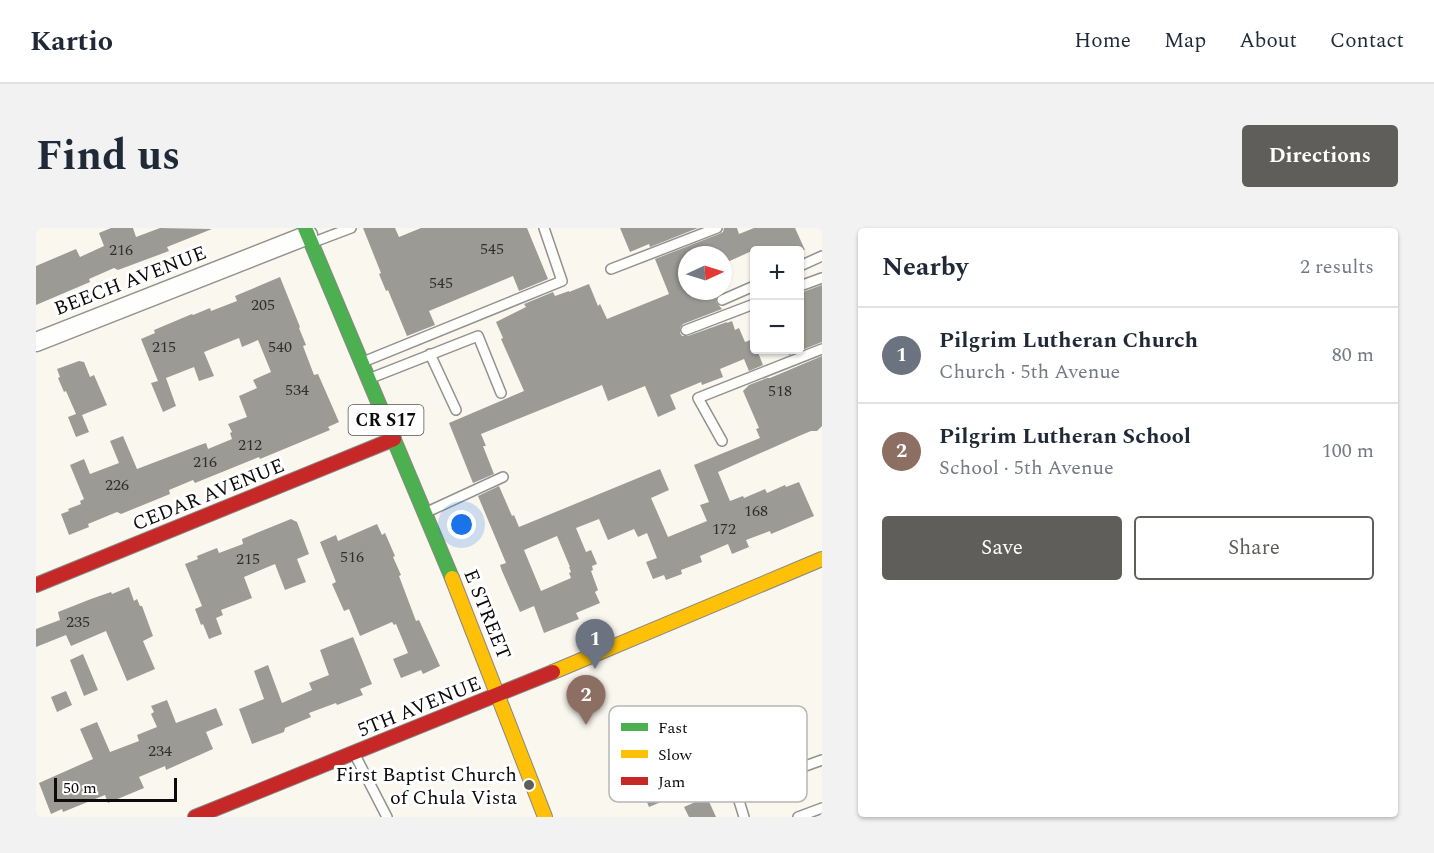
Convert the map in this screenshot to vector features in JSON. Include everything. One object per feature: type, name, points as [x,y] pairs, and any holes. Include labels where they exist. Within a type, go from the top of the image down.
[{"type":"street","name":"BEECH AVENUE","points":[[36,342],[312,233]]},
{"type":"street","name":"E STREET","points":[[312,233],[362,362],[499,694],[545,817]]},
{"type":"street","name":"CEDAR AVENUE","points":[[36,585],[394,440]]},
{"type":"street","name":"5TH AVENUE","points":[[195,817],[499,694],[822,559]]},
{"type":"lane","points":[[312,233],[351,228]]},
{"type":"lane","points":[[362,362],[562,281],[544,228]]},
{"type":"lane","points":[[611,269],[717,228]]},
{"type":"lane","points":[[804,264],[822,256]]},
{"type":"lane","points":[[804,285],[822,278]]},
{"type":"lane","points":[[732,296],[750,288]]},
{"type":"lane","points":[[686,330],[750,306]]},
{"type":"lane","points":[[369,379],[478,336],[501,393]]},
{"type":"lane","points":[[722,441],[698,398],[822,349]]},
{"type":"lane","points":[[430,354],[456,410]]},
{"type":"lane","points":[[425,513],[503,477]]},
{"type":"lane","points":[[354,753],[387,817]]},
{"type":"lane","points":[[807,765],[822,760]]},
{"type":"lane","points":[[739,802],[744,817]]},
{"type":"lane","points":[[798,817],[822,808]]},
{"type":"building","points":[[111,228],[133,228],[136,237],[160,228],[212,229],[167,247],[169,251],[118,270],[114,268],[89,279],[90,282],[36,305],[36,266],[76,249],[80,257],[104,246],[99,233]]},
{"type":"building","points":[[363,228],[395,228],[399,237],[421,228],[527,228],[548,279],[519,291],[513,276],[429,311],[435,325],[407,336],[379,274],[381,273]]},
{"type":"building","points":[[620,228],[698,228],[650,247],[649,244],[630,252]]},
{"type":"building","points":[[724,228],[737,228],[739,234],[754,228],[795,228],[803,246],[750,246],[750,252],[732,260],[732,246],[688,246],[723,232]]},
{"type":"building","points":[[678,250],[678,300],[716,300],[722,309],[683,324],[680,328],[682,336],[732,321],[735,330],[739,328],[745,342],[750,340],[750,354],[759,354],[763,365],[749,371],[744,359],[720,369],[723,377],[702,385],[701,382],[670,395],[676,409],[658,417],[645,386],[608,401],[602,385],[481,434],[486,446],[483,446],[494,474],[473,483],[449,423],[524,391],[496,322],[526,307],[524,304],[553,292],[555,296],[589,284],[598,306],[600,304],[607,319],[669,294],[655,259]]},
{"type":"building","points":[[280,277],[300,327],[306,345],[303,346],[314,375],[318,374],[339,422],[328,427],[330,430],[195,483],[193,480],[169,490],[170,494],[121,514],[117,512],[69,535],[61,514],[81,504],[80,501],[84,499],[70,465],[84,459],[90,474],[119,463],[110,441],[123,436],[137,469],[206,443],[208,449],[232,439],[230,433],[232,432],[228,424],[247,417],[239,396],[257,388],[253,380],[271,372],[258,340],[242,347],[239,338],[204,352],[214,376],[199,381],[194,367],[166,378],[176,406],[163,412],[151,383],[158,381],[141,339],[155,333],[154,330],[192,314],[210,308],[211,311],[237,301],[235,296]]},
{"type":"building","points":[[822,285],[822,342],[804,349],[804,300],[804,292]]},
{"type":"building","points":[[822,356],[822,426],[817,431],[811,431],[718,472],[730,501],[765,489],[767,493],[799,482],[814,516],[771,534],[770,531],[746,540],[749,547],[732,554],[728,544],[700,556],[702,562],[681,570],[682,574],[666,580],[664,575],[653,579],[646,562],[657,558],[647,533],[638,537],[634,529],[608,540],[599,519],[576,528],[586,552],[591,550],[597,564],[592,566],[591,571],[598,590],[595,592],[600,603],[576,613],[579,619],[544,633],[534,606],[520,612],[500,565],[506,563],[478,496],[499,486],[519,527],[660,469],[669,490],[651,498],[668,537],[707,521],[700,505],[709,502],[694,465],[760,438],[756,429],[759,428],[743,391],[749,385]],"holes":[[[557,536],[570,567],[571,578],[541,591],[524,550]]]},
{"type":"building","points":[[79,361],[84,362],[90,377],[94,375],[107,405],[82,415],[89,432],[76,437],[68,417],[76,414],[58,378],[60,377],[57,369]]},
{"type":"building","points":[[291,519],[297,522],[309,554],[297,559],[306,582],[285,590],[275,564],[244,577],[252,598],[221,610],[223,615],[216,618],[222,634],[209,639],[195,609],[202,606],[185,564],[217,548],[219,553],[243,544],[242,539]]},
{"type":"building","points":[[377,524],[382,535],[385,533],[395,556],[393,557],[401,575],[399,576],[416,621],[419,620],[440,666],[423,674],[421,670],[401,678],[393,659],[408,653],[396,624],[392,622],[360,636],[349,609],[344,611],[332,584],[336,582],[320,542],[336,535],[338,541]]},
{"type":"building","points":[[129,587],[134,601],[137,599],[142,606],[153,636],[143,641],[155,669],[127,681],[106,631],[71,646],[66,635],[36,647],[36,629],[60,620],[58,612]]},
{"type":"building","points":[[353,637],[372,684],[360,689],[363,695],[309,713],[311,717],[285,728],[284,732],[252,744],[239,709],[264,699],[254,671],[268,665],[282,703],[312,690],[309,683],[329,675],[320,650]]},
{"type":"building","points":[[83,654],[98,690],[84,696],[70,660]]},
{"type":"building","points":[[66,691],[72,705],[57,712],[51,697]]},
{"type":"building","points":[[167,700],[176,723],[216,708],[223,725],[206,732],[213,749],[166,770],[165,766],[139,777],[144,788],[108,803],[105,795],[63,812],[62,809],[51,814],[39,783],[93,759],[80,729],[97,722],[110,752],[139,741],[137,735],[157,727],[151,714],[154,712],[151,706]]},
{"type":"building","points":[[647,802],[661,802],[649,807]]},
{"type":"building","points":[[696,802],[709,802],[716,817],[689,817],[684,807]]},
{"type":"traffic: fast","points":[[305,228],[452,578]]},
{"type":"traffic: slow","points":[[553,672],[822,559]]},
{"type":"traffic: slow","points":[[452,578],[545,817]]},
{"type":"traffic: jam","points":[[36,585],[394,439]]},
{"type":"traffic: jam","points":[[195,817],[553,672]]},
{"type":"place","name":"Pilgrim Lutheran Church","points":[[595,669]]},
{"type":"place","name":"Pilgrim Lutheran School","points":[[586,725]]},
{"type":"place","name":"First Baptist Church of Chula Vista","points":[[529,785]]}]
